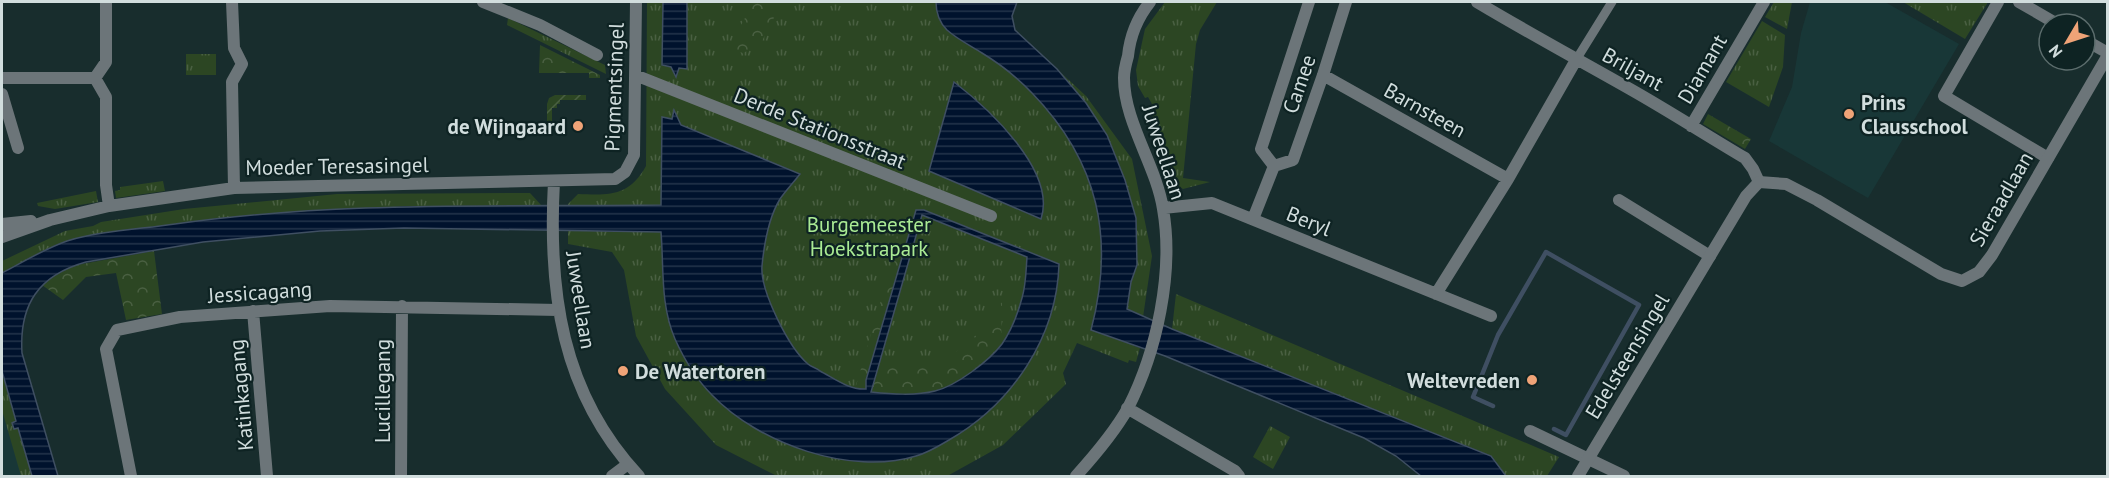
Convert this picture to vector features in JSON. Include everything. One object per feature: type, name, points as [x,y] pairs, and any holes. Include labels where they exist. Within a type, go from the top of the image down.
[{"type":"street","points":[[94,78],[106,62],[106,2]]},
{"type":"street","points":[[232,2],[234,48],[242,64],[232,81],[234,188]]},
{"type":"street","points":[[483,2],[540,25],[597,55]]},
{"type":"street","name":"Pigmentsingel","points":[[626,172],[634,155],[636,2]]},
{"type":"street","name":"Juweellaan","points":[[1076,477],[1098,451],[1127,408],[1148,361],[1164,286],[1163,208],[1147,155],[1131,116],[1124,78],[1129,47],[1140,15],[1150,2]]},
{"type":"street","name":"Camee","points":[[1309,2],[1261,149],[1274,166],[1293,160],[1346,2]]},
{"type":"street","points":[[1436,294],[1508,179],[1612,2]]},
{"type":"street","name":"Diamant","points":[[1691,126],[1764,2]]},
{"type":"street","points":[[1998,2],[1944,96],[2048,158]]},
{"type":"street","points":[[2019,2],[2037,12]]},
{"type":"street","name":"Briljant","points":[[1482,3],[1745,158],[1759,182]]},
{"type":"street","name":"Sieraadlaan","points":[[1759,182],[1786,184],[1941,274],[1962,281],[1979,272],[1992,255],[2108,54]]},
{"type":"street","name":"Derde Stationsstraat","points":[[634,75],[990,216]]},
{"type":"street","name":"Barnsteen","points":[[1323,75],[1508,179]]},
{"type":"street","points":[[2,78],[94,78]]},
{"type":"street","points":[[94,78],[106,97],[106,185],[109,206]]},
{"type":"street","points":[[2,94],[18,148]]},
{"type":"street","points":[[1253,219],[1274,166]]},
{"type":"street","name":"Moeder Teresasingel","points":[[2,237],[50,220],[109,206],[234,188],[607,181],[626,172]]},
{"type":"street","name":"Juweellaan","points":[[554,181],[552,252],[558,310],[573,371],[601,429],[639,477]]},
{"type":"street","name":"Edelsteensingel","points":[[1578,477],[1746,196],[1759,182]]},
{"type":"street","points":[[1620,200],[1710,256]]},
{"type":"street","name":"Beryl","points":[[1163,208],[1212,203],[1491,316]]},
{"type":"street","name":"Moeder Teresasingel","points":[[2,224],[50,220]]},
{"type":"street","name":"Jessicagang","points":[[132,477],[106,349],[117,330],[180,317],[330,306],[558,310]]},
{"type":"street","name":"Lucillegang","points":[[401,477],[402,306]]},
{"type":"street","name":"Katinkagang","points":[[253,311],[267,477]]},
{"type":"street","points":[[1127,408],[1235,471],[1239,477]]},
{"type":"street","points":[[1530,432],[1624,477]]},
{"type":"street","points":[[612,477],[628,464]]},
{"type":"shaded area","name":"Prins Clausschool","points":[[1810,2],[1885,2],[1959,44],[1868,198],[1769,141],[1792,87],[1801,33]]},
{"type":"shaded area","points":[[2,322],[46,476],[2,476]]},
{"type":"green space","name":"Burgemeester Hoekstrapark","points":[[647,2],[1017,2],[1012,16],[1015,30],[1086,96],[1132,159],[1152,256],[1142,324],[1134,346],[1140,348],[1136,362],[1129,360],[1128,363],[1077,343],[1063,373],[1066,384],[1003,445],[949,475],[775,475],[716,445],[665,389],[636,336],[624,270],[612,252],[568,244],[568,204],[578,194],[609,194],[625,189],[633,184],[646,166]]},
{"type":"green space","points":[[754,2],[782,2],[760,45],[743,53],[728,48]]},
{"type":"green space","points":[[1165,2],[1217,2],[1200,30],[1196,44],[1183,178],[1210,182],[1183,189],[1166,178],[1166,149],[1149,108],[1152,104],[1148,97],[1145,98],[1138,86],[1136,70],[1145,29]]},
{"type":"green space","points":[[1774,2],[1792,2],[1787,29],[1765,17]]},
{"type":"green space","points":[[1903,2],[1988,2],[1965,39]]},
{"type":"green space","points":[[508,18],[605,65],[606,74],[507,25]]},
{"type":"green space","points":[[1762,21],[1785,35],[1783,67],[1769,107],[1726,82]]},
{"type":"green space","points":[[540,45],[600,75],[600,78],[589,78],[589,73],[539,73]]},
{"type":"green space","points":[[186,54],[216,54],[216,75],[186,75]]},
{"type":"green space","points":[[555,95],[586,95],[586,100],[560,100],[557,108],[552,108],[552,133],[547,133],[547,104],[549,98]]},
{"type":"green space","points":[[1708,114],[1751,139],[1745,149],[1703,124]]},
{"type":"green space","points":[[163,181],[165,191],[116,198],[115,191],[120,190],[120,187]]},
{"type":"green space","points":[[96,191],[98,202],[55,209],[38,206],[37,203]]},
{"type":"green space","points":[[530,193],[542,206],[404,206],[77,238],[55,245],[2,273],[2,261],[65,231],[93,226],[101,222],[184,209],[337,194]]},
{"type":"green space","points":[[903,205],[916,210],[866,380],[866,389],[855,389],[891,266]]},
{"type":"green space","points":[[154,251],[162,314],[126,320],[116,273],[86,277],[63,300],[42,285],[71,266]]},
{"type":"green space","points":[[1176,294],[1559,457],[1547,476],[1506,476],[1491,456],[1172,329]]},
{"type":"green space","points":[[1002,302],[1001,345],[963,378],[929,393],[871,392],[879,364],[938,364],[974,339]]},
{"type":"green space","points":[[2,371],[32,476],[21,476],[2,410]]},
{"type":"green space","points":[[1270,426],[1290,437],[1273,469],[1253,457]]},
{"type":"water","points":[[663,2],[687,2],[687,69],[679,68],[676,77],[671,67],[662,65]]},
{"type":"water","points":[[936,2],[1017,2],[1012,16],[1015,30],[1057,69],[1086,103],[1107,135],[1125,180],[1136,218],[1137,265],[1131,282],[1127,309],[1491,456],[1506,476],[1421,476],[1396,456],[1364,438],[1165,356],[1091,330],[1098,297],[1101,233],[1096,203],[1073,146],[1055,119],[1032,93],[1002,66],[947,30],[939,17]]},
{"type":"water","points":[[954,82],[1001,124],[1029,161],[1039,181],[1043,200],[1041,219],[929,171]]},
{"type":"water","points":[[674,110],[681,125],[800,174],[780,199],[773,214],[764,249],[763,277],[777,318],[800,356],[809,365],[848,386],[866,389],[866,380],[916,210],[924,210],[1059,264],[1050,317],[1027,366],[1011,388],[972,425],[924,453],[890,461],[863,462],[835,458],[780,441],[755,428],[732,413],[701,382],[682,354],[670,326],[665,299],[661,232],[404,228],[320,231],[203,242],[86,262],[56,275],[44,284],[35,294],[24,320],[22,353],[58,476],[32,476],[18,428],[14,429],[12,423],[16,421],[2,371],[2,273],[50,248],[79,238],[235,217],[357,208],[661,205],[662,117],[672,119]],"holes":[[[922,215],[1027,257],[1024,288],[1016,316],[1002,344],[989,358],[972,372],[935,391],[911,394],[871,392]]]},
{"type":"waterway","points":[[1493,406],[1473,397],[1498,335],[1546,252],[1639,305],[1566,435],[1554,429]]},
{"type":"place","name":"Prins Clausschool","points":[[1849,114]]},
{"type":"place","name":"de Wijngaard","points":[[578,126]]},
{"type":"place","name":"De Watertoren","points":[[623,371]]},
{"type":"place","name":"Weltevreden","points":[[1532,380]]}]
